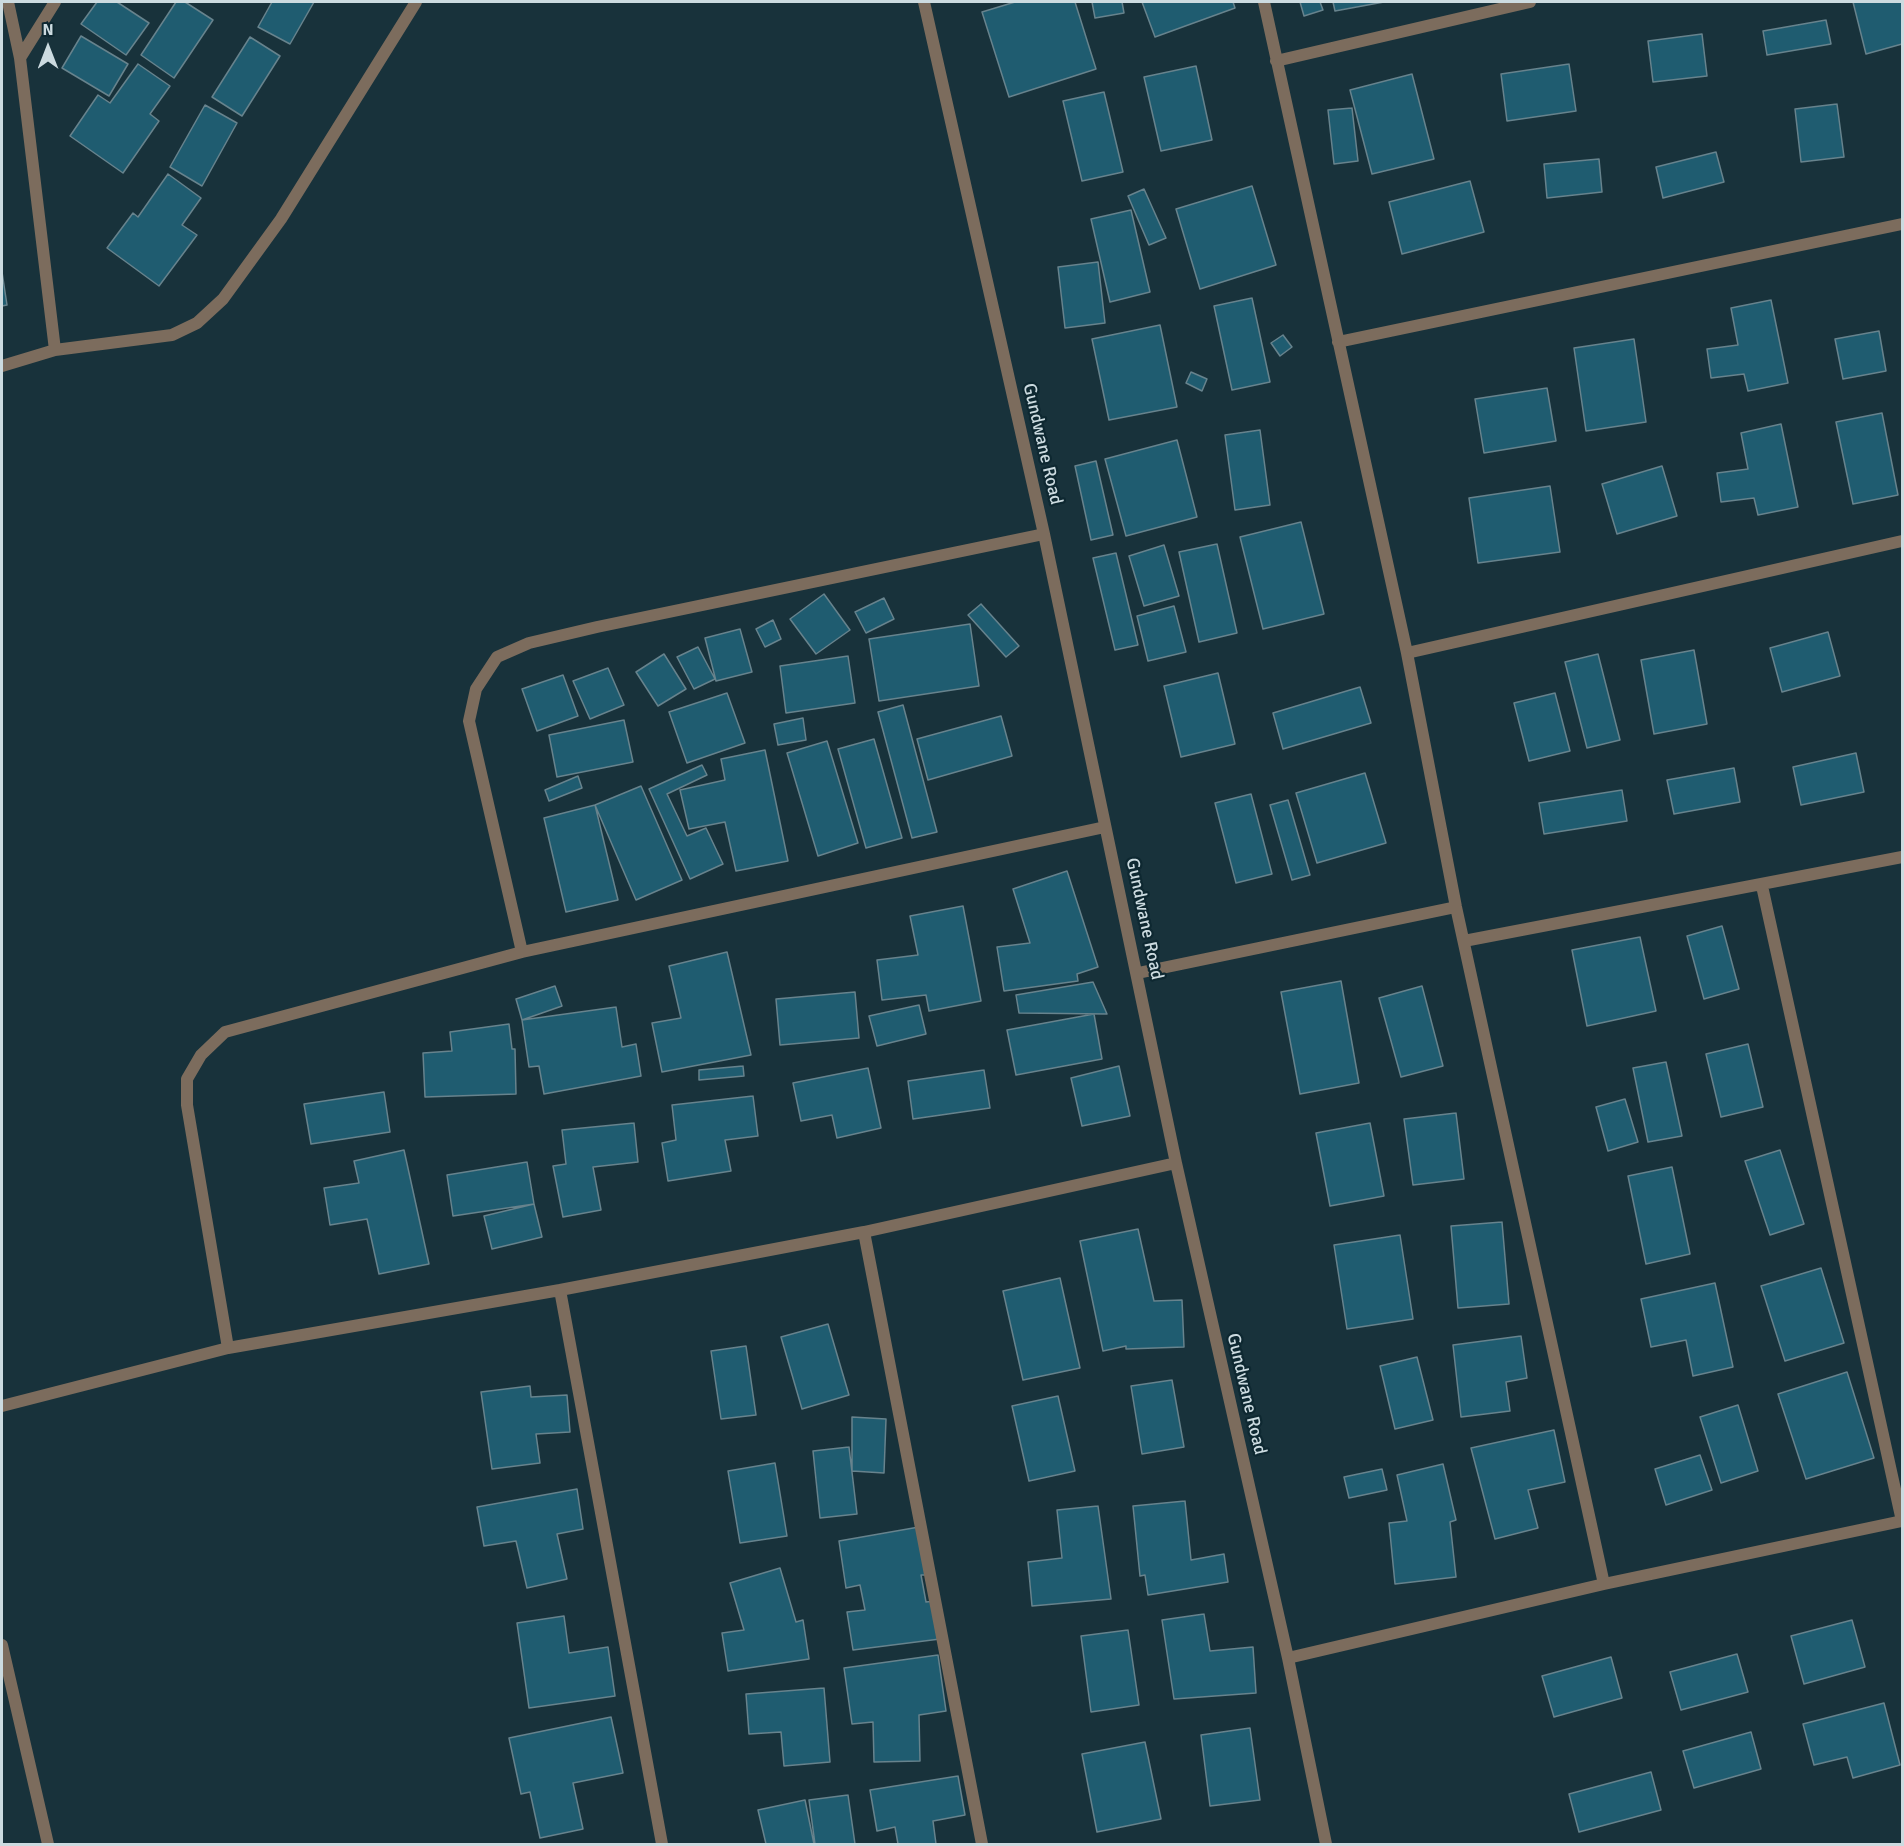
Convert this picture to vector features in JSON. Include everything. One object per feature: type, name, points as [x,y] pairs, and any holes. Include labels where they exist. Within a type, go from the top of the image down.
[{"type":"street","points":[[8,2],[20,58],[55,351]]},
{"type":"street","points":[[20,58],[55,2]]},
{"type":"street","points":[[2,366],[55,351],[172,335],[197,323],[224,299],[281,219],[416,2]]},
{"type":"street","name":"Gundwane Road","points":[[924,2],[1044,534],[1138,973],[1176,1163],[1288,1658],[1326,1845]]},
{"type":"street","points":[[1264,2],[1407,653],[1456,907],[1604,1584]]},
{"type":"street","points":[[1276,61],[1530,2]]},
{"type":"street","points":[[1338,342],[1902,224]]},
{"type":"street","points":[[522,952],[470,721],[476,689],[497,657],[529,643],[597,627],[1044,534]]},
{"type":"street","points":[[1407,653],[1902,541]]},
{"type":"street","points":[[228,1348],[187,1105],[187,1079],[201,1055],[225,1032],[522,952],[1105,826]]},
{"type":"street","points":[[1464,940],[1761,886],[1902,857]]},
{"type":"street","points":[[1288,1658],[1604,1584],[1902,1521],[1761,886]]},
{"type":"street","points":[[1138,973],[1456,907]]},
{"type":"street","points":[[2,1406],[228,1348],[560,1290],[864,1232],[1176,1163]]},
{"type":"street","points":[[864,1232],[982,1845]]},
{"type":"street","points":[[560,1290],[662,1845]]},
{"type":"street","points":[[2,1645],[48,1845]]},
{"type":"building","points":[[97,2],[117,2],[149,23],[126,55],[81,24]]},
{"type":"building","points":[[176,2],[185,2],[213,20],[174,78],[141,55]]},
{"type":"building","points":[[272,2],[314,2],[290,44],[258,27]]},
{"type":"building","points":[[1015,2],[1075,2],[1096,69],[1009,97],[982,12]]},
{"type":"building","points":[[1092,2],[1122,2],[1124,13],[1095,18]]},
{"type":"building","points":[[1142,2],[1233,2],[1235,8],[1155,37]]},
{"type":"building","points":[[1300,2],[1320,2],[1323,10],[1304,16]]},
{"type":"building","points":[[1333,2],[1384,2],[1335,11]]},
{"type":"building","points":[[1853,2],[1902,2],[1902,44],[1866,54]]},
{"type":"building","points":[[1826,20],[1831,44],[1767,55],[1763,31]]},
{"type":"building","points":[[1702,34],[1707,76],[1653,82],[1648,41]]},
{"type":"building","points":[[81,36],[128,64],[109,96],[62,68]]},
{"type":"building","points":[[250,37],[280,56],[242,116],[212,97]]},
{"type":"building","points":[[138,64],[170,86],[150,114],[159,121],[123,173],[70,136],[98,95],[110,103]]},
{"type":"building","points":[[1569,64],[1576,111],[1507,121],[1501,74]]},
{"type":"building","points":[[1196,66],[1212,140],[1161,151],[1144,77]]},
{"type":"building","points":[[1412,74],[1434,159],[1372,174],[1350,90]]},
{"type":"building","points":[[1104,92],[1123,172],[1082,181],[1063,101]]},
{"type":"building","points":[[1837,104],[1844,157],[1801,162],[1795,109]]},
{"type":"building","points":[[205,105],[237,123],[202,186],[170,167]]},
{"type":"building","points":[[1352,108],[1358,161],[1334,164],[1328,110]]},
{"type":"building","points":[[1716,152],[1724,182],[1663,198],[1656,167]]},
{"type":"building","points":[[1599,159],[1602,192],[1547,198],[1544,164]]},
{"type":"building","points":[[168,174],[201,198],[182,225],[197,235],[159,286],[107,248],[133,213],[138,217]]},
{"type":"building","points":[[1470,181],[1484,232],[1402,254],[1389,202]]},
{"type":"building","points":[[1252,186],[1276,265],[1200,289],[1176,209]]},
{"type":"building","points":[[1144,189],[1166,238],[1149,245],[1128,196]]},
{"type":"building","points":[[1131,210],[1150,292],[1110,302],[1091,219]]},
{"type":"building","points":[[1098,262],[1105,323],[1065,328],[1058,267]]},
{"type":"building","points":[[2,272],[7,305],[2,306]]},
{"type":"building","points":[[1252,298],[1270,382],[1232,390],[1214,306]]},
{"type":"building","points":[[1771,300],[1788,383],[1748,391],[1744,374],[1711,378],[1707,349],[1738,345],[1731,308]]},
{"type":"building","points":[[1160,325],[1177,407],[1109,420],[1092,339]]},
{"type":"building","points":[[1879,331],[1886,371],[1843,379],[1835,339]]},
{"type":"building","points":[[1283,335],[1292,347],[1280,356],[1271,343]]},
{"type":"building","points":[[1634,339],[1646,422],[1586,431],[1574,348]]},
{"type":"building","points":[[1191,372],[1207,379],[1202,391],[1186,383]]},
{"type":"building","points":[[1547,388],[1556,441],[1484,453],[1475,399]]},
{"type":"building","points":[[1882,413],[1898,495],[1853,504],[1836,422]]},
{"type":"building","points":[[1781,424],[1798,507],[1758,515],[1754,498],[1721,502],[1717,473],[1748,469],[1741,433]]},
{"type":"building","points":[[1260,430],[1270,505],[1235,510],[1225,435]]},
{"type":"building","points":[[1177,440],[1197,517],[1126,536],[1105,459]]},
{"type":"building","points":[[1096,461],[1113,535],[1091,540],[1075,466]]},
{"type":"building","points":[[1662,466],[1677,516],[1617,534],[1602,484]]},
{"type":"building","points":[[1550,486],[1560,552],[1478,563],[1469,498]]},
{"type":"building","points":[[1301,522],[1324,614],[1263,629],[1240,537]]},
{"type":"building","points":[[1217,544],[1237,633],[1199,642],[1179,552]]},
{"type":"building","points":[[1164,545],[1179,596],[1144,606],[1129,556]]},
{"type":"building","points":[[1116,553],[1138,645],[1115,650],[1093,558]]},
{"type":"building","points":[[824,594],[850,630],[816,654],[790,619]]},
{"type":"building","points":[[884,598],[894,619],[866,633],[855,612]]},
{"type":"building","points":[[981,604],[1019,646],[1006,657],[968,615]]},
{"type":"building","points":[[1174,606],[1186,652],[1148,661],[1137,616]]},
{"type":"building","points":[[773,620],[781,639],[765,647],[756,629]]},
{"type":"building","points":[[970,624],[979,686],[879,701],[869,639]]},
{"type":"building","points":[[740,629],[752,672],[716,681],[705,638]]},
{"type":"building","points":[[1828,632],[1840,676],[1782,692],[1770,648]]},
{"type":"building","points":[[698,647],[715,679],[694,689],[677,657]]},
{"type":"building","points":[[1694,650],[1707,724],[1654,734],[1641,660]]},
{"type":"building","points":[[664,654],[686,689],[658,706],[636,672]]},
{"type":"building","points":[[1598,654],[1620,740],[1587,748],[1565,662]]},
{"type":"building","points":[[848,656],[855,703],[786,713],[780,666]]},
{"type":"building","points":[[608,668],[624,705],[590,719],[573,681]]},
{"type":"building","points":[[1218,673],[1235,744],[1181,757],[1164,686]]},
{"type":"building","points":[[563,675],[578,716],[537,731],[522,689]]},
{"type":"building","points":[[1360,687],[1371,723],[1283,749],[1273,713]]},
{"type":"building","points":[[727,693],[745,743],[687,763],[669,712]]},
{"type":"building","points":[[1555,693],[1570,751],[1529,761],[1514,703]]},
{"type":"building","points":[[903,705],[937,832],[912,838],[878,712]]},
{"type":"building","points":[[1001,716],[1012,756],[928,780],[917,739]]},
{"type":"building","points":[[803,718],[806,740],[778,745],[774,724]]},
{"type":"building","points":[[624,720],[633,762],[557,777],[549,735]]},
{"type":"building","points":[[874,739],[902,838],[866,848],[838,749]]},
{"type":"building","points":[[827,741],[858,843],[818,856],[787,753]]},
{"type":"building","points":[[765,750],[788,861],[736,871],[725,822],[689,829],[680,790],[725,780],[721,759]]},
{"type":"building","points":[[1856,753],[1864,792],[1801,805],[1793,767]]},
{"type":"building","points":[[702,765],[707,775],[667,794],[687,836],[706,828],[723,864],[690,879],[649,789]]},
{"type":"building","points":[[1734,768],[1740,802],[1674,814],[1667,780]]},
{"type":"building","points":[[1365,773],[1386,843],[1317,863],[1296,793]]},
{"type":"building","points":[[578,776],[582,788],[549,801],[545,790]]},
{"type":"building","points":[[641,786],[682,880],[636,900],[595,805]]},
{"type":"building","points":[[1622,790],[1627,821],[1544,834],[1539,803]]},
{"type":"building","points":[[1251,794],[1272,874],[1236,883],[1215,803]]},
{"type":"building","points":[[1288,800],[1310,875],[1292,880],[1270,805]]},
{"type":"building","points":[[595,805],[618,900],[566,912],[544,818]]},
{"type":"building","points":[[1067,871],[1098,967],[1077,974],[1078,981],[1004,991],[997,947],[1030,943],[1013,889]]},
{"type":"building","points":[[963,906],[981,1001],[929,1011],[926,995],[882,1000],[877,960],[918,955],[910,916]]},
{"type":"building","points":[[1722,926],[1739,989],[1704,999],[1687,936]]},
{"type":"building","points":[[1640,937],[1656,1011],[1587,1026],[1572,950]]},
{"type":"building","points":[[727,952],[751,1055],[662,1072],[652,1023],[681,1018],[669,966]]},
{"type":"building","points":[[1341,981],[1359,1083],[1300,1094],[1281,992]]},
{"type":"building","points":[[1093,982],[1107,1014],[1019,1013],[1016,995]]},
{"type":"building","points":[[555,986],[562,1006],[522,1020],[516,999]]},
{"type":"building","points":[[1422,986],[1443,1066],[1401,1077],[1379,998]]},
{"type":"building","points":[[855,992],[859,1038],[780,1045],[776,999]]},
{"type":"building","points":[[919,1005],[926,1034],[877,1046],[869,1016]]},
{"type":"building","points":[[616,1007],[622,1047],[636,1044],[641,1076],[544,1094],[539,1066],[529,1067],[522,1020]]},
{"type":"building","points":[[1094,1014],[1102,1059],[1016,1075],[1007,1030]]},
{"type":"building","points":[[509,1024],[512,1049],[515,1049],[516,1094],[425,1097],[423,1053],[452,1051],[450,1032]]},
{"type":"building","points":[[1748,1044],[1763,1107],[1721,1117],[1706,1054]]},
{"type":"building","points":[[1666,1062],[1682,1136],[1648,1142],[1633,1068]]},
{"type":"building","points":[[743,1066],[744,1076],[699,1080],[699,1070]]},
{"type":"building","points":[[1119,1066],[1130,1116],[1082,1126],[1071,1078]]},
{"type":"building","points":[[868,1068],[881,1128],[837,1138],[832,1115],[801,1121],[793,1083]]},
{"type":"building","points":[[984,1070],[990,1108],[913,1119],[908,1081]]},
{"type":"building","points":[[384,1092],[390,1132],[311,1144],[304,1104]]},
{"type":"building","points":[[753,1096],[758,1136],[725,1140],[731,1171],[668,1181],[662,1143],[676,1140],[672,1105]]},
{"type":"building","points":[[1625,1099],[1638,1142],[1608,1151],[1596,1107]]},
{"type":"building","points":[[1456,1113],[1464,1179],[1413,1185],[1404,1119]]},
{"type":"building","points":[[634,1123],[638,1162],[593,1167],[601,1210],[563,1217],[553,1166],[566,1164],[562,1130]]},
{"type":"building","points":[[1370,1123],[1384,1196],[1330,1206],[1316,1133]]},
{"type":"building","points":[[404,1150],[429,1264],[379,1274],[367,1219],[330,1225],[324,1188],[359,1183],[354,1161]]},
{"type":"building","points":[[1780,1150],[1804,1224],[1770,1235],[1745,1161]]},
{"type":"building","points":[[527,1162],[534,1204],[453,1216],[447,1175]]},
{"type":"building","points":[[1672,1167],[1690,1254],[1646,1264],[1628,1176]]},
{"type":"building","points":[[534,1204],[542,1237],[492,1249],[484,1216]]},
{"type":"building","points":[[1502,1222],[1509,1304],[1458,1308],[1451,1226]]},
{"type":"building","points":[[1138,1229],[1154,1301],[1182,1300],[1184,1347],[1126,1349],[1126,1346],[1103,1351],[1080,1241]]},
{"type":"building","points":[[1400,1235],[1413,1319],[1347,1329],[1334,1245]]},
{"type":"building","points":[[1821,1268],[1844,1343],[1785,1361],[1761,1286]]},
{"type":"building","points":[[1060,1278],[1080,1368],[1023,1380],[1003,1291]]},
{"type":"building","points":[[1715,1283],[1733,1367],[1693,1376],[1686,1340],[1651,1347],[1641,1299]]},
{"type":"building","points":[[828,1324],[849,1395],[802,1409],[781,1337]]},
{"type":"building","points":[[1521,1336],[1527,1378],[1506,1382],[1510,1411],[1461,1417],[1453,1345]]},
{"type":"building","points":[[746,1346],[756,1415],[721,1419],[711,1351]]},
{"type":"building","points":[[1417,1357],[1433,1420],[1395,1429],[1380,1366]]},
{"type":"building","points":[[1847,1372],[1874,1458],[1806,1479],[1778,1394]]},
{"type":"building","points":[[1172,1380],[1184,1447],[1142,1454],[1131,1386]]},
{"type":"building","points":[[530,1386],[531,1397],[567,1395],[570,1432],[536,1434],[540,1463],[492,1469],[481,1392]]},
{"type":"building","points":[[1058,1396],[1075,1471],[1029,1481],[1012,1406]]},
{"type":"building","points":[[1738,1405],[1758,1471],[1721,1483],[1700,1417]]},
{"type":"building","points":[[852,1417],[886,1419],[884,1473],[852,1471]]},
{"type":"building","points":[[1554,1430],[1565,1482],[1528,1490],[1538,1528],[1495,1539],[1471,1448]]},
{"type":"building","points":[[849,1447],[857,1514],[820,1518],[813,1451]]},
{"type":"building","points":[[1700,1455],[1712,1490],[1666,1505],[1655,1469]]},
{"type":"building","points":[[775,1463],[787,1536],[740,1543],[728,1471]]},
{"type":"building","points":[[1443,1464],[1456,1520],[1450,1522],[1456,1577],[1395,1584],[1389,1523],[1407,1521],[1397,1475]]},
{"type":"building","points":[[1382,1469],[1387,1490],[1349,1498],[1344,1477]]},
{"type":"building","points":[[577,1489],[583,1529],[557,1534],[567,1579],[527,1588],[516,1541],[484,1546],[477,1507]]},
{"type":"building","points":[[1185,1501],[1191,1560],[1224,1554],[1228,1582],[1148,1595],[1145,1575],[1140,1576],[1133,1506]]},
{"type":"building","points":[[1098,1506],[1111,1599],[1032,1606],[1028,1562],[1062,1558],[1057,1510]]},
{"type":"building","points":[[919,1527],[926,1575],[921,1575],[926,1602],[935,1601],[940,1639],[853,1650],[847,1612],[865,1610],[860,1585],[846,1588],[839,1541]]},
{"type":"building","points":[[780,1568],[796,1622],[803,1620],[809,1659],[728,1671],[722,1633],[744,1630],[730,1583]]},
{"type":"building","points":[[1204,1614],[1210,1651],[1253,1647],[1256,1693],[1174,1699],[1162,1620]]},
{"type":"building","points":[[564,1616],[569,1653],[608,1647],[615,1696],[529,1708],[517,1623]]},
{"type":"building","points":[[1852,1620],[1865,1667],[1804,1684],[1791,1636]]},
{"type":"building","points":[[1128,1630],[1139,1705],[1091,1712],[1081,1636]]},
{"type":"building","points":[[1737,1654],[1748,1692],[1681,1710],[1670,1672]]},
{"type":"building","points":[[938,1655],[946,1711],[919,1715],[920,1761],[874,1762],[873,1722],[852,1724],[844,1668]]},
{"type":"building","points":[[1611,1657],[1622,1698],[1554,1717],[1542,1676]]},
{"type":"building","points":[[824,1688],[830,1762],[784,1766],[781,1732],[749,1734],[746,1694]]},
{"type":"building","points":[[1884,1703],[1900,1765],[1853,1778],[1847,1757],[1814,1765],[1803,1724]]},
{"type":"building","points":[[611,1717],[623,1773],[573,1783],[583,1829],[540,1838],[530,1792],[521,1794],[509,1738]]},
{"type":"building","points":[[1250,1728],[1260,1800],[1210,1806],[1201,1735]]},
{"type":"building","points":[[1751,1732],[1761,1769],[1694,1788],[1683,1751]]},
{"type":"building","points":[[1145,1742],[1161,1819],[1097,1832],[1082,1754]]},
{"type":"building","points":[[1651,1772],[1661,1810],[1579,1832],[1569,1794]]},
{"type":"building","points":[[958,1776],[965,1815],[933,1821],[936,1844],[898,1844],[895,1827],[877,1831],[870,1790]]},
{"type":"building","points":[[848,1795],[855,1844],[815,1844],[809,1800]]},
{"type":"building","points":[[805,1800],[814,1844],[766,1844],[758,1810]]}]
